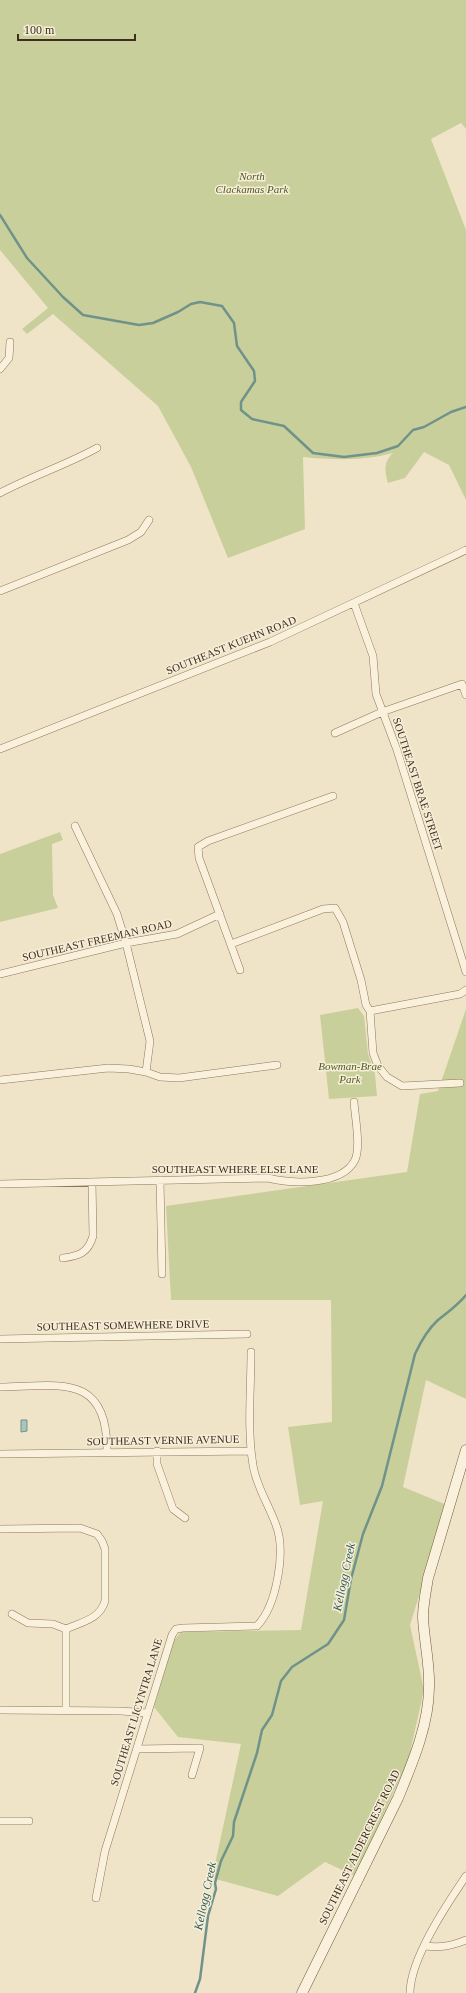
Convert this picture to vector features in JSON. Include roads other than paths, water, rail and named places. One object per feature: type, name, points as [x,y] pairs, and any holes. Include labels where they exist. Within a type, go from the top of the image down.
[{"type":"street","points":[[0,369],[8,358],[10,342]]},
{"type":"street","points":[[0,493],[20,482],[71,462],[97,448]]},
{"type":"street","points":[[0,591],[128,540],[141,532],[149,520]]},
{"type":"street","name":"SOUTHEAST KUEHN ROAD","points":[[0,749],[270,642],[466,550]]},
{"type":"street","name":"SOUTHEAST BRAE STREET","points":[[354,603],[373,656],[375,688],[382,712],[397,750],[466,972]]},
{"type":"street","points":[[335,733],[382,712],[462,684],[466,694]]},
{"type":"street","points":[[240,970],[199,858],[198,847],[208,841],[333,796]]},
{"type":"street","points":[[76,826],[117,914],[126,943],[150,1041],[146,1072]]},
{"type":"street","points":[[231,944],[323,909],[335,908],[343,922],[361,980],[366,1005],[370,1011],[373,1053],[378,1066],[387,1077],[402,1086],[460,1083]]},
{"type":"street","name":"SOUTHEAST FREEMAN ROAD","points":[[0,974],[126,943],[177,934],[220,914]]},
{"type":"street","points":[[370,1011],[460,994],[466,990]]},
{"type":"street","points":[[0,1080],[108,1068],[146,1072],[160,1077],[179,1078],[277,1065]]},
{"type":"street","name":"SOUTHEAST WHERE ELSE LANE","points":[[0,1184],[268,1178],[279,1181],[319,1181],[344,1174],[356,1159],[358,1148],[354,1102]]},
{"type":"street","points":[[160,1180],[162,1274]]},
{"type":"street","points":[[63,1258],[81,1255],[91,1244],[93,1236],[92,1182]]},
{"type":"street","name":"SOUTHEAST SOMEWHERE DRIVE","points":[[0,1339],[247,1334]]},
{"type":"street","name":"SOUTHEAST VERNIE AVENUE","points":[[0,1454],[251,1451],[251,1352]]},
{"type":"street","points":[[0,1388],[61,1386],[82,1391],[92,1397],[104,1416],[107,1452]]},
{"type":"street","name":"SOUTHEAST ALDERCREST ROAD","points":[[302,1993],[393,1810],[412,1765],[425,1720],[429,1694],[423,1616],[428,1578],[466,1450]]},
{"type":"street","points":[[157,1451],[158,1464],[173,1509],[185,1518]]},
{"type":"street","name":"SOUTHEAST LICYNTRA LANE","points":[[96,1898],[105,1851],[172,1635],[176,1629],[257,1626],[261,1622],[275,1590],[281,1558],[281,1542],[277,1526],[257,1479],[251,1451]]},
{"type":"street","points":[[0,1529],[80,1528],[97,1534],[105,1549],[104,1608],[94,1618],[66,1629],[53,1624],[28,1623],[12,1614]]},
{"type":"street","points":[[66,1629],[66,1710]]},
{"type":"street","points":[[0,1710],[66,1710],[147,1713]]},
{"type":"street","points":[[137,1749],[200,1748],[192,1775]]},
{"type":"street","points":[[0,1821],[30,1820]]},
{"type":"street","points":[[410,1993],[410,1982],[425,1946],[449,1901],[466,1876]]},
{"type":"street","points":[[425,1946],[437,1948],[450,1946],[466,1940]]},
{"type":"water","points":[[21,1420],[27,1420],[27,1431],[21,1432]]},
{"type":"waterway","points":[[0,215],[27,258],[63,297],[83,315],[139,325],[153,323],[178,312],[191,304],[200,302],[222,306],[234,323],[237,346],[254,371],[255,381],[241,402],[241,410],[252,419],[284,426],[313,453],[344,457],[377,453],[398,446],[413,430],[424,427],[451,412],[466,407]]},
{"type":"waterway","name":"Kellogg Creek","points":[[195,1993],[200,1979],[208,1916],[216,1889],[215,1883],[221,1861],[233,1836],[234,1822],[257,1753],[262,1730],[272,1715],[281,1681],[292,1667],[328,1644],[344,1620],[351,1579],[363,1534],[382,1486],[415,1354],[427,1332],[466,1295]]},
{"type":"park label","name":"North Clackamas Park","points":[[252,182]]},
{"type":"park label","name":"Bowman-Brae Park","points":[[350,1072]]}]
